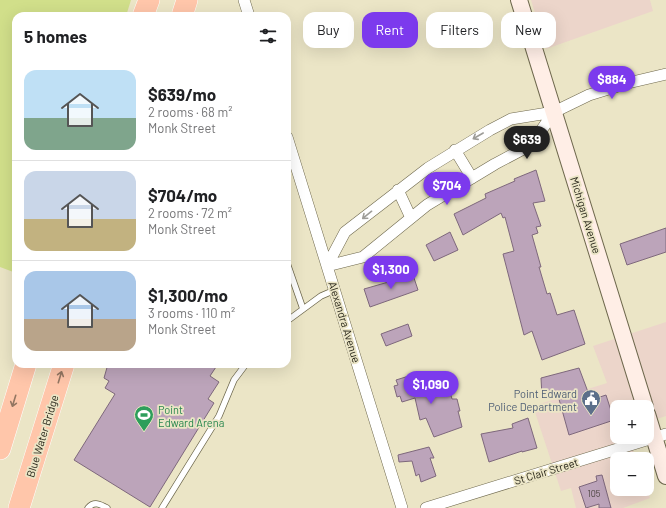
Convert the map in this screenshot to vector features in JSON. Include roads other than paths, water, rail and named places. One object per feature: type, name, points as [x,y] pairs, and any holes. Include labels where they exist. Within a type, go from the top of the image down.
[{"type":"highway","points":[[144,12],[149,0]]},
{"type":"highway","points":[[183,12],[187,0]]},
{"type":"highway","points":[[0,449],[25,368]]},
{"type":"highway","name":"Blue Water Bridge","points":[[19,508],[63,368]]},
{"type":"street","points":[[244,0],[248,12]]},
{"type":"street","name":"Michigan Avenue","points":[[519,0],[643,400]]},
{"type":"street","points":[[327,266],[345,232],[398,190],[455,150],[511,119],[554,112],[589,95],[628,83],[666,74]]},
{"type":"street","points":[[327,266],[363,257],[428,205],[531,145],[554,112]]},
{"type":"street","name":"Alexandra Avenue","points":[[291,150],[402,508]]},
{"type":"street","points":[[455,150],[472,178]]},
{"type":"street","points":[[398,190],[411,218]]},
{"type":"street","points":[[654,425],[660,435],[666,476]]},
{"type":"street","name":"St Clair Street","points":[[426,508],[660,435]]},
{"type":"lane","points":[[291,274],[303,309]]},
{"type":"lane","points":[[291,318],[321,296],[335,290]]},
{"type":"lane","points":[[162,508],[219,416],[234,380],[243,368]]},
{"type":"lane","points":[[88,508],[97,503],[107,508]]},
{"type":"place","name":"Point Edward Police Department","points":[[591,416]]},
{"type":"place","name":"Point Edward Arena","points":[[144,432]]}]
